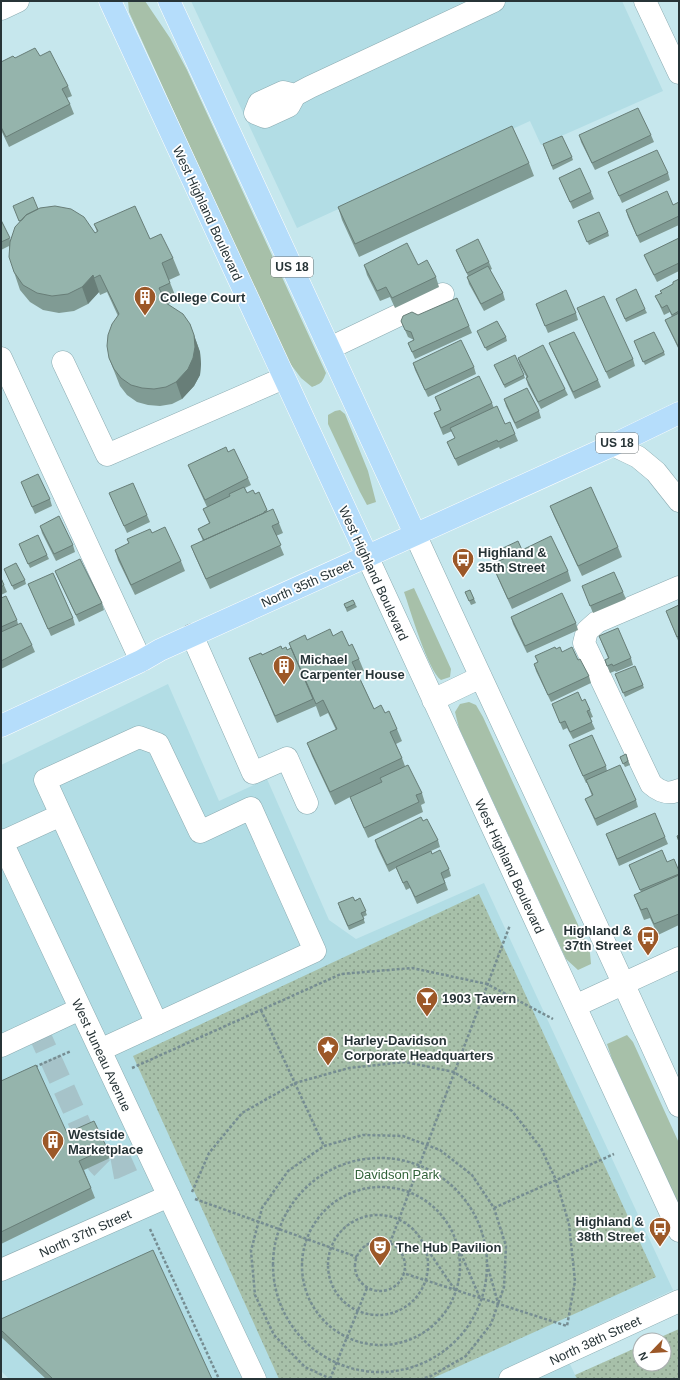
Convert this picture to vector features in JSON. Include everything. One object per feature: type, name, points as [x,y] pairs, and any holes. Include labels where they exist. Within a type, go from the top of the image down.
[{"type":"main road","name":"West Highland Boulevard","points":[[110,1],[367,556]]},
{"type":"main road","name":"US 18","points":[[169,1],[415,534]]},
{"type":"main road","name":"North 35th Street","points":[[1,726],[141,661],[192,635],[613,445],[679,413]]},
{"type":"street","points":[[1,9],[18,1]]},
{"type":"street","points":[[227,126],[254,113],[259,103],[283,92],[295,95],[494,1]]},
{"type":"street","points":[[645,1],[674,50],[679,73]]},
{"type":"street","points":[[330,348],[443,294]]},
{"type":"street","points":[[1,358],[141,661]]},
{"type":"street","points":[[63,362],[107,455],[284,378]]},
{"type":"street","points":[[613,445],[638,457],[656,472],[679,501]]},
{"type":"street","points":[[415,534],[454,621],[482,677],[624,983],[679,1106]]},
{"type":"street","name":"West Highland Boulevard","points":[[367,556],[679,1231]]},
{"type":"street","points":[[679,587],[597,622],[587,631],[584,643],[651,784],[660,792],[674,792],[679,790]]},
{"type":"street","points":[[192,635],[253,773],[287,758],[307,803]]},
{"type":"street","points":[[434,700],[482,677]]},
{"type":"street","points":[[100,1050],[157,1024],[315,951],[251,808],[200,832],[158,744],[139,737],[45,780],[157,1024]]},
{"type":"street","points":[[3,850],[61,815]]},
{"type":"street","name":"West Juneau Avenue","points":[[3,850],[100,1050],[179,1196],[256,1379]]},
{"type":"street","points":[[575,1006],[679,958]]},
{"type":"street","points":[[1,1046],[80,1009]]},
{"type":"street","name":"North 37th Street","points":[[1,1270],[179,1196]]},
{"type":"street","name":"North 38th Street","points":[[510,1379],[543,1372],[679,1301]]},
{"type":"path","points":[[390,1243],[510,925]]},
{"type":"path","points":[[132,1068],[341,974],[412,968],[487,984],[553,1019]]},
{"type":"path","points":[[261,1010],[324,1146]]},
{"type":"path","points":[[30,1070],[71,1051]]},
{"type":"path","points":[[357,1257],[280,1229],[179,1196],[208,1153],[242,1113],[295,1082],[349,1068],[405,1062],[454,1072],[512,1111],[541,1148],[556,1180],[569,1224],[575,1281],[567,1326],[403,1273]]},
{"type":"path","points":[[367,1288],[330,1379],[305,1367],[274,1335],[255,1295],[251,1251],[262,1208],[288,1171],[324,1146],[363,1135],[403,1136],[440,1150],[472,1175],[494,1208],[506,1246],[504,1287],[491,1324],[466,1356],[431,1376],[422,1379]]},
{"type":"path","points":[[494,1208],[614,1154]]},
{"type":"path","points":[[369,1158],[406,1161],[440,1176],[467,1202],[483,1236],[485,1256],[486,1273],[477,1310],[457,1340],[426,1362],[394,1372],[361,1371],[329,1360],[302,1339],[283,1311],[273,1279],[274,1246],[280,1229],[285,1214],[305,1187],[333,1168],[369,1158]]},
{"type":"path","points":[[458,1246],[460,1273],[453,1300],[438,1322],[415,1338],[391,1345],[366,1345],[342,1336],[322,1320],[308,1300],[301,1275],[303,1250],[311,1226],[327,1207],[348,1193],[374,1186],[402,1189],[427,1201],[446,1221],[458,1246],[480,1298]]},
{"type":"path","points":[[423,1244],[428,1260],[425,1280],[419,1294],[407,1306],[391,1313],[374,1315],[358,1311],[343,1301],[333,1287],[328,1272],[328,1256],[334,1242],[343,1229],[356,1220],[371,1215],[387,1216],[399,1220],[414,1231],[456,1290]]},
{"type":"path","points":[[150,1229],[219,1379]]},
{"type":"path","points":[[378,1240],[394,1245],[401,1252],[405,1268],[397,1284],[390,1289],[382,1291],[375,1290],[367,1288],[357,1276],[355,1268],[355,1260],[357,1257],[358,1253],[363,1247],[378,1240]]},
{"type":"path","points":[[485,1256],[498,1304]]},
{"type":"shaded area","points":[[191,1],[622,1],[663,91],[541,145],[530,121],[297,228]]},
{"type":"shaded area","name":"Harley-Davidson Corporate Headquarters","points":[[168,684],[219,801],[267,779],[329,920],[356,939],[484,883],[673,1290],[560,1343],[577,1379],[9,1379],[1,1371],[1,765]]},
{"type":"green space","points":[[128,1],[145,1],[170,38],[187,70],[326,373],[318,385],[312,387],[301,378],[289,362],[129,12]]},
{"type":"green space","points":[[340,410],[345,414],[368,471],[376,502],[367,505],[328,424],[328,415]]},
{"type":"green space","points":[[414,588],[451,669],[450,677],[441,680],[436,674],[425,653],[404,592]]},
{"type":"green space","points":[[469,702],[476,705],[483,717],[585,940],[590,953],[591,964],[578,970],[566,959],[459,728],[455,712],[460,704]]},
{"type":"green space","name":"Davidson Park","points":[[479,894],[656,1277],[431,1379],[279,1379],[133,1056]]},
{"type":"green space","points":[[627,1035],[633,1042],[679,1143],[679,1205],[612,1059],[607,1044]]},
{"type":"green space","points":[[679,1329],[679,1379],[577,1379],[575,1375],[632,1350],[632,1372],[672,1372],[672,1332]]},
{"type":"building","points":[[35,48],[40,56],[50,51],[68,86],[62,89],[70,104],[6,137],[1,127],[1,62],[13,56],[15,58]]},
{"type":"building","points":[[638,108],[651,135],[592,163],[579,135]]},
{"type":"building","points":[[512,126],[529,163],[355,244],[338,207]]},
{"type":"building","points":[[562,136],[572,157],[552,166],[543,144]]},
{"type":"building","points":[[657,150],[668,173],[619,196],[608,172]]},
{"type":"building","points":[[580,168],[591,192],[570,202],[559,178]]},
{"type":"building","points":[[667,191],[673,205],[679,202],[679,216],[637,236],[626,210]]},
{"type":"building","points":[[33,197],[38,209],[26,215],[19,221],[13,206]]},
{"type":"building","name":"College Court","points":[[55,206],[71,209],[84,217],[95,233],[98,231],[94,224],[135,206],[150,239],[161,234],[173,258],[162,263],[170,283],[159,288],[166,303],[183,314],[190,324],[194,335],[195,347],[193,358],[188,369],[176,382],[166,387],[154,389],[142,388],[131,385],[121,378],[114,369],[109,358],[107,346],[108,335],[112,324],[119,314],[100,275],[94,278],[93,275],[82,287],[68,294],[52,296],[37,293],[23,285],[14,272],[9,257],[10,242],[15,227],[26,215],[40,208]]},
{"type":"building","points":[[599,212],[608,232],[587,242],[578,221]]},
{"type":"building","points":[[1,220],[10,238],[1,242]]},
{"type":"building","points":[[679,238],[679,263],[654,275],[644,255]]},
{"type":"building","points":[[478,239],[489,262],[467,273],[456,250]]},
{"type":"building","points":[[407,243],[418,265],[427,260],[436,277],[392,298],[386,287],[377,291],[364,265]]},
{"type":"building","points":[[488,266],[503,293],[481,304],[467,277]]},
{"type":"building","points":[[679,279],[679,311],[672,315],[667,305],[662,308],[655,296],[662,293],[660,291]]},
{"type":"building","points":[[636,289],[645,309],[625,319],[616,299]]},
{"type":"building","points":[[566,290],[576,313],[545,326],[536,304]]},
{"type":"building","points":[[604,296],[633,359],[606,372],[577,308]]},
{"type":"building","points":[[457,298],[469,326],[412,352],[408,343],[414,340],[411,332],[405,330],[401,321],[403,316],[412,312],[418,315]]},
{"type":"building","points":[[679,313],[679,348],[665,320]]},
{"type":"building","points":[[497,321],[506,337],[485,348],[477,331]]},
{"type":"building","points":[[574,332],[598,380],[573,392],[549,343]]},
{"type":"building","points":[[654,332],[664,352],[643,362],[634,341]]},
{"type":"building","points":[[461,340],[474,367],[425,390],[413,363]]},
{"type":"building","points":[[543,345],[565,389],[538,402],[526,378],[528,377],[518,358]]},
{"type":"building","points":[[515,355],[524,375],[504,385],[494,365]]},
{"type":"building","points":[[479,376],[492,403],[441,428],[434,413],[441,410],[435,397]]},
{"type":"building","points":[[527,388],[539,411],[515,423],[504,399]]},
{"type":"building","points":[[497,406],[505,424],[510,422],[515,434],[498,442],[497,440],[455,459],[447,442],[455,438],[450,428]]},
{"type":"building","points":[[226,447],[228,452],[234,449],[248,478],[205,500],[188,465]]},
{"type":"building","points":[[38,474],[50,499],[32,507],[21,482]]},
{"type":"building","points":[[133,483],[147,515],[124,526],[109,493]]},
{"type":"building","points":[[244,487],[247,493],[253,490],[255,494],[259,492],[267,510],[264,513],[204,540],[198,529],[210,523],[203,509],[230,496],[229,494]]},
{"type":"building","points":[[591,487],[618,547],[578,566],[550,506]]},
{"type":"building","points":[[273,509],[279,523],[272,526],[281,545],[206,579],[191,546]]},
{"type":"building","points":[[59,516],[73,545],[54,554],[40,526]]},
{"type":"building","points":[[165,527],[181,561],[131,585],[115,550],[129,543],[127,539],[150,529],[152,533]]},
{"type":"building","points":[[38,535],[47,555],[28,564],[19,544]]},
{"type":"building","points":[[551,536],[568,571],[508,599],[492,564],[508,557],[503,548],[518,541],[522,550]]},
{"type":"building","points":[[80,559],[102,603],[76,615],[55,571]]},
{"type":"building","points":[[16,563],[25,580],[12,586],[4,569]]},
{"type":"building","points":[[614,572],[623,592],[590,606],[582,586]]},
{"type":"building","points":[[53,573],[73,618],[48,629],[28,584]]},
{"type":"building","points":[[1,578],[4,585],[1,587]]},
{"type":"building","points":[[470,590],[474,599],[469,601],[465,592]]},
{"type":"building","points":[[562,593],[576,623],[525,646],[511,617]]},
{"type":"building","points":[[6,596],[17,620],[1,627],[1,598]]},
{"type":"building","points":[[353,600],[355,604],[346,608],[344,604]]},
{"type":"building","points":[[679,605],[679,635],[677,637],[666,611]]},
{"type":"building","points":[[21,623],[32,645],[1,661],[1,632]]},
{"type":"building","points":[[618,628],[631,658],[613,666],[612,664],[607,666],[605,660],[609,658],[599,636]]},
{"type":"building","points":[[330,629],[333,636],[342,631],[349,646],[352,644],[359,659],[352,662],[374,709],[381,705],[385,713],[389,711],[397,729],[390,732],[402,758],[330,792],[307,743],[337,729],[323,700],[316,704],[289,643],[305,635],[307,640]]},
{"type":"building","name":"Michael Carpenter House","points":[[281,646],[282,649],[286,647],[287,650],[291,648],[313,699],[275,716],[249,658],[261,653],[262,655]]},
{"type":"building","points":[[555,647],[556,649],[560,647],[562,652],[572,647],[578,660],[580,659],[589,676],[548,695],[534,664],[538,662],[535,656]]},
{"type":"building","points":[[635,666],[643,685],[623,693],[615,674]]},
{"type":"building","points":[[578,692],[582,701],[585,699],[590,710],[587,711],[592,722],[570,732],[565,721],[560,723],[552,704]]},
{"type":"building","points":[[592,735],[606,766],[583,776],[569,745]]},
{"type":"building","points":[[626,754],[628,761],[623,764],[620,757]]},
{"type":"building","points":[[408,765],[422,793],[416,795],[419,802],[364,828],[350,797],[382,782],[380,778]]},
{"type":"building","points":[[620,765],[636,800],[595,819],[585,799],[593,795],[586,780]]},
{"type":"building","points":[[655,813],[665,837],[617,859],[606,834]]},
{"type":"building","points":[[421,817],[423,821],[427,819],[438,840],[387,865],[375,840]]},
{"type":"building","points":[[440,850],[449,869],[441,873],[445,883],[415,897],[407,881],[403,883],[396,867],[431,851],[432,854]]},
{"type":"building","points":[[662,850],[667,862],[674,859],[679,874],[640,890],[629,865]]},
{"type":"building","points":[[679,875],[679,914],[654,924],[647,908],[641,910],[634,895]]},
{"type":"building","points":[[353,897],[355,901],[360,898],[366,911],[361,913],[364,919],[348,926],[338,903]]},
{"type":"building","name":"Westside Marketplace","points":[[36,1065],[67,1133],[94,1121],[107,1148],[79,1161],[91,1188],[1,1232],[1,1081]]},
{"type":"building","points":[[153,1250],[212,1379],[53,1379],[1,1330],[1,1319]]},
{"type":"tunnel","points":[[37,1029],[98,1164],[104,1170],[115,1168],[149,1153]]},
{"type":"place","name":"College Court","points":[[145,316]]},
{"type":"place","name":"Highland & 35th Street","points":[[463,578]]},
{"type":"place","name":"Michael Carpenter House","points":[[284,686]]},
{"type":"place","name":"Highland & 37th Street","points":[[648,956]]},
{"type":"place","name":"1903 Tavern","points":[[427,1018]]},
{"type":"place","name":"Harley-Davidson Corporate Headquarters","points":[[328,1066]]},
{"type":"place","name":"Westside Marketplace","points":[[53,1160]]},
{"type":"place","name":"Highland & 38th Street","points":[[660,1248]]},
{"type":"place","name":"The Hub Pavilion","points":[[380,1266]]}]
